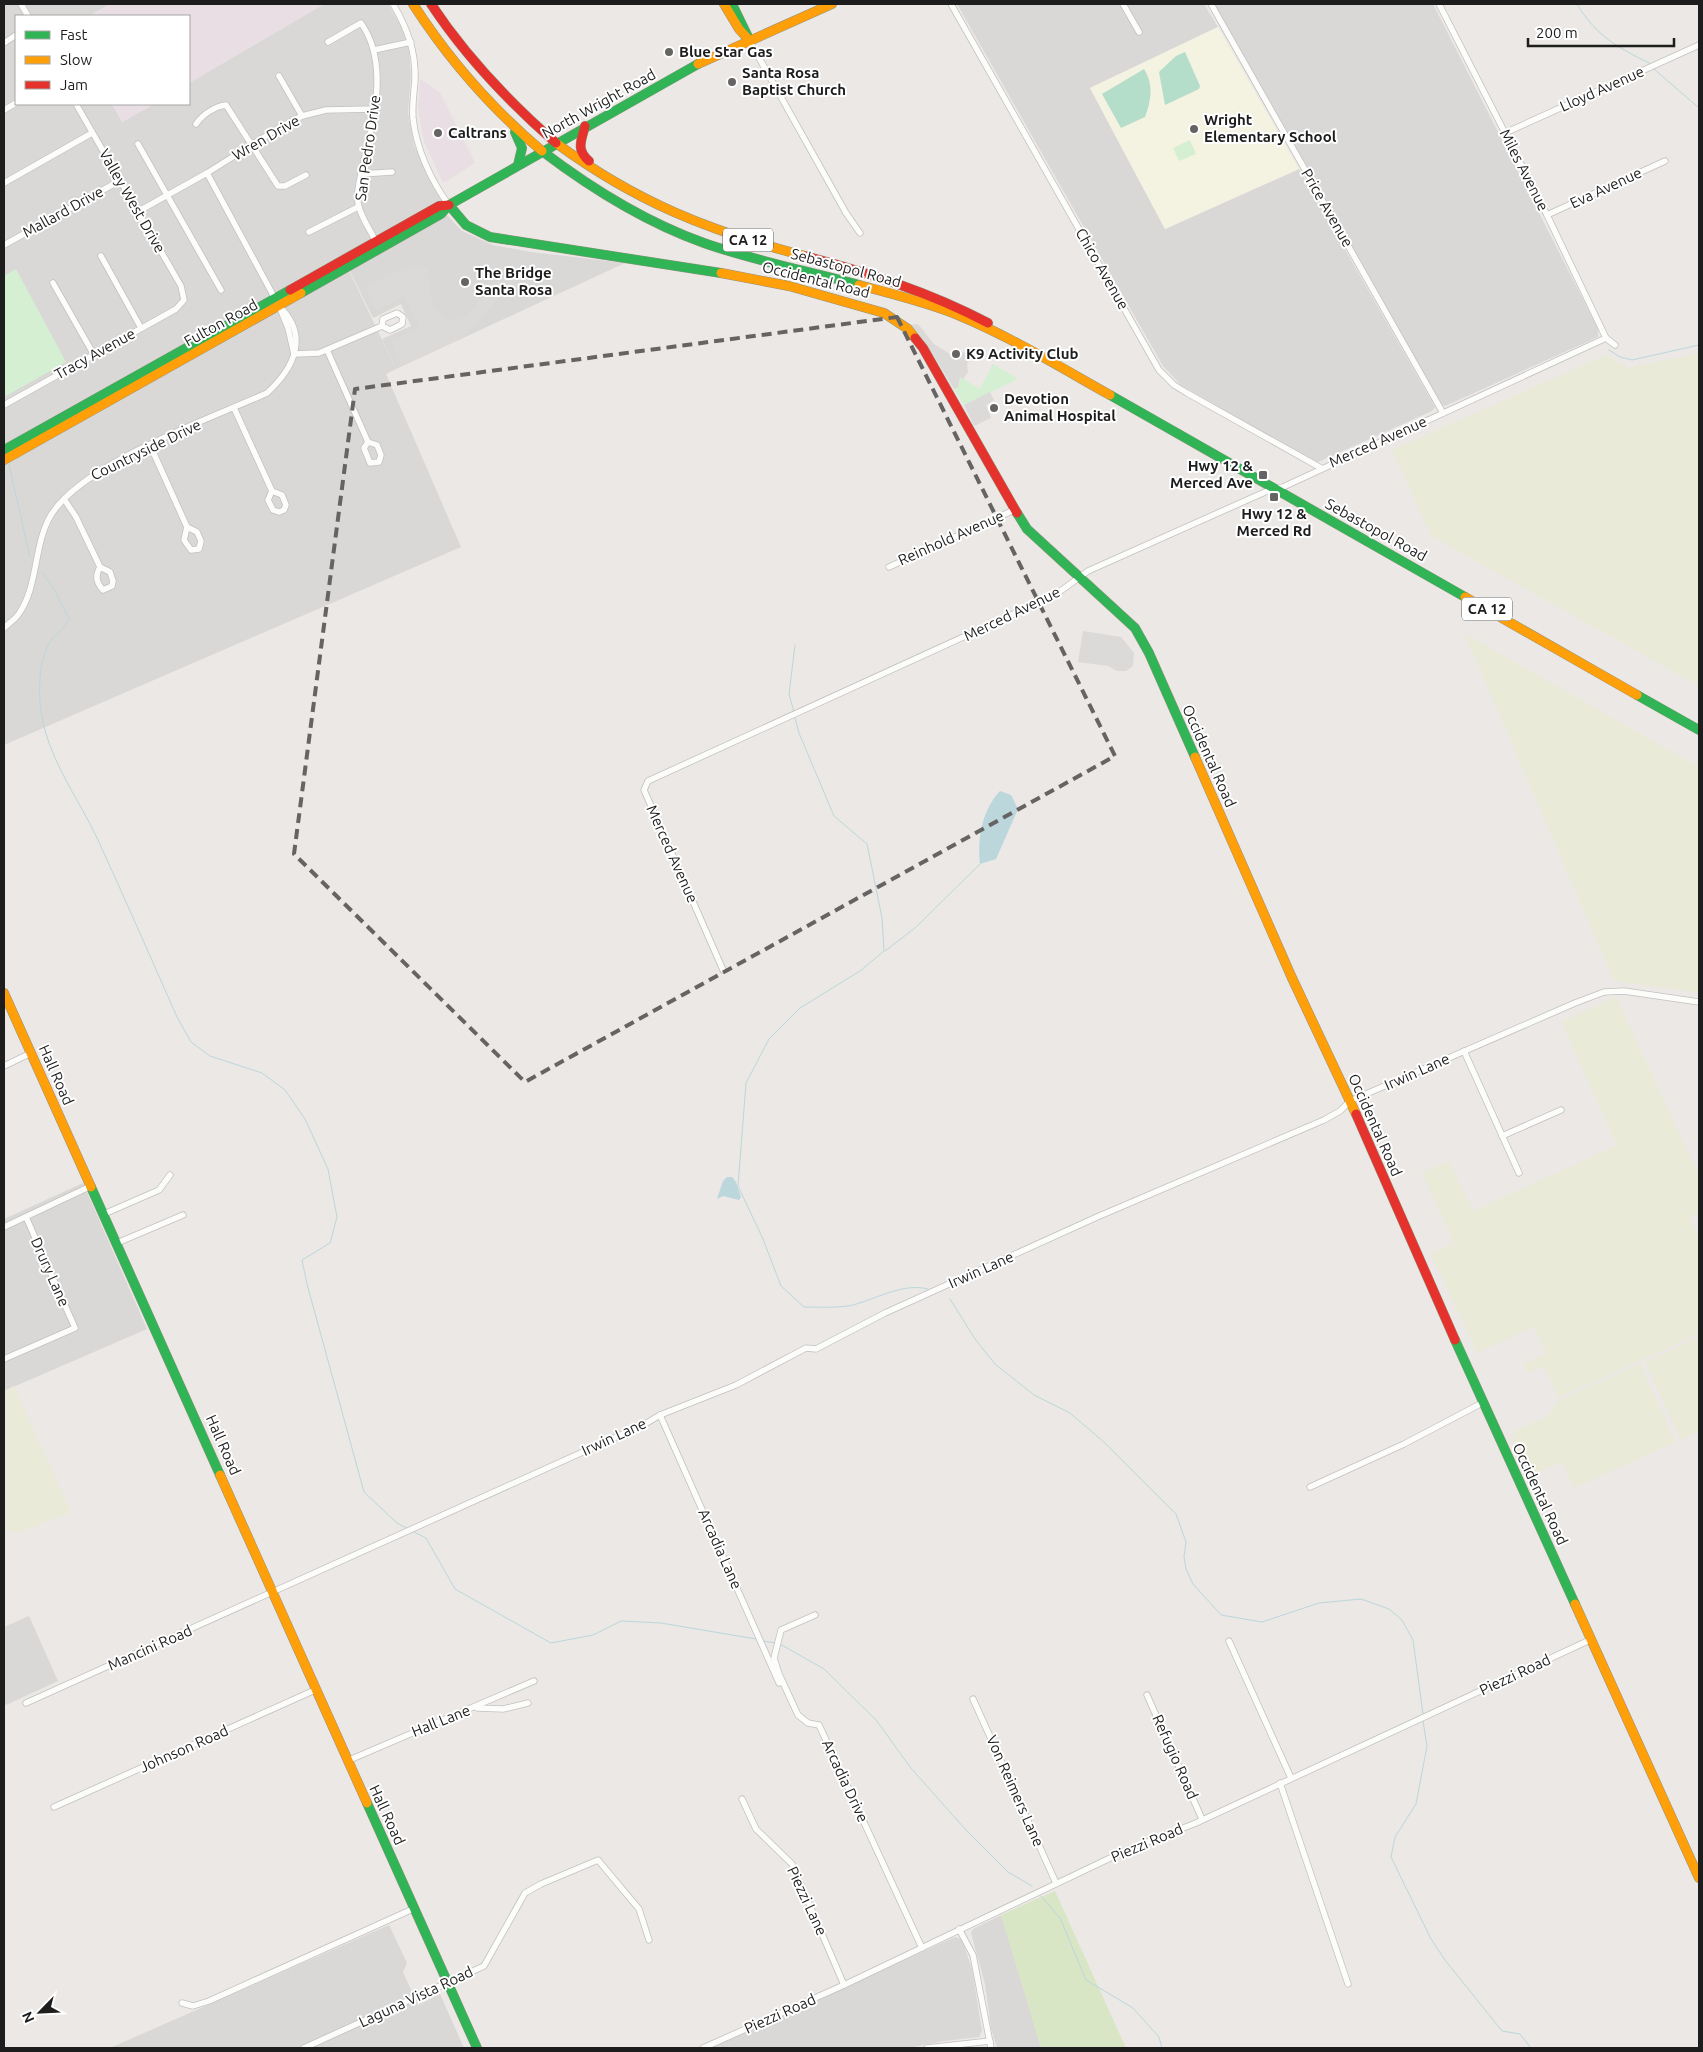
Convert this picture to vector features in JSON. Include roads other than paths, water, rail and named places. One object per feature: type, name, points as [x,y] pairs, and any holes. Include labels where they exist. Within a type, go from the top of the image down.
[{"type":"main road","name":"CA 12","points":[[413,4],[456,65],[508,122],[542,152]]},
{"type":"main road","name":"CA 12","points":[[431,4],[461,47],[492,83],[556,143]]},
{"type":"main road","points":[[724,4],[739,29],[749,40]]},
{"type":"main road","points":[[732,4],[749,40]]},
{"type":"main road","name":"North Wright Road","points":[[542,152],[585,126],[698,64],[832,4]]},
{"type":"main road","points":[[508,122],[522,146],[518,165]]},
{"type":"main road","points":[[585,126],[579,143],[580,153],[615,178],[631,193]]},
{"type":"main road","name":"Sebastopol Road","points":[[556,143],[631,193],[675,214],[719,231],[870,272],[921,290],[970,313],[1039,355],[1699,730]]},
{"type":"main road","name":"Sebastopol Road","points":[[542,152],[612,200],[684,235],[751,257],[929,305],[973,322],[1039,355]]},
{"type":"main road","name":"Fulton Road","points":[[4,450],[441,214],[449,205],[542,152]]},
{"type":"main road","name":"Fulton Road","points":[[4,459],[277,302],[439,206],[449,205]]},
{"type":"main road","name":"Occidental Road","points":[[449,205],[466,225],[490,237],[764,280],[861,305],[889,315],[908,330],[923,348],[1014,510],[1032,535],[1121,612],[1145,646],[1308,1014],[1350,1101],[1482,1403],[1592,1640],[1699,1878]]},
{"type":"main road","name":"Hall Road","points":[[4,993],[476,2048]]},
{"type":"street","points":[[21,4],[27,15]]},
{"type":"street","name":"Occidental Road","points":[[393,4],[411,42],[415,65],[413,112],[417,138],[429,169],[449,205]]},
{"type":"street","name":"Chico Avenue","points":[[951,4],[1159,370],[1174,385],[1187,393],[1320,468]]},
{"type":"street","points":[[1123,4],[1139,32]]},
{"type":"street","name":"Price Avenue","points":[[1211,4],[1444,413]]},
{"type":"street","name":"Miles Avenue","points":[[1439,4],[1506,133],[1606,338]]},
{"type":"street","name":"San Pedro Drive","points":[[328,42],[361,23],[368,33],[374,50],[377,79],[375,109],[361,174],[358,206],[376,242]]},
{"type":"street","points":[[4,43],[15,37]]},
{"type":"street","points":[[749,40],[846,213],[860,233]]},
{"type":"street","points":[[374,50],[411,42]]},
{"type":"street","name":"Lloyd Avenue","points":[[1506,133],[1699,45]]},
{"type":"street","points":[[279,76],[302,116]]},
{"type":"street","points":[[4,110],[15,104]]},
{"type":"street","name":"Valley West Drive","points":[[77,105],[181,286],[184,300]]},
{"type":"street","points":[[196,124],[204,115],[219,106],[226,105],[278,186],[284,186],[306,175]]},
{"type":"street","name":"Wren Drive","points":[[139,211],[206,173],[252,143],[302,116],[326,110],[375,109]]},
{"type":"street","points":[[4,183],[92,133]]},
{"type":"street","points":[[138,144],[221,290]]},
{"type":"street","name":"Eva Avenue","points":[[1547,215],[1665,161]]},
{"type":"street","points":[[361,174],[392,172]]},
{"type":"street","name":"Countryside Drive","points":[[4,628],[18,615],[29,592],[42,532],[64,499],[87,479],[150,445],[267,392],[282,379],[290,368],[296,341],[291,327],[206,173]]},
{"type":"street","name":"Mallard Drive","points":[[4,245],[121,180]]},
{"type":"street","points":[[309,232],[358,206]]},
{"type":"street","points":[[101,256],[141,328]]},
{"type":"street","points":[[53,283],[94,355]]},
{"type":"street","name":"Tracy Avenue","points":[[4,405],[178,307],[184,300]]},
{"type":"street","points":[[294,354],[310,355],[327,350],[382,326]]},
{"type":"street","points":[[1606,338],[1615,345]]},
{"type":"street","name":"Merced Avenue","points":[[723,970],[644,790],[648,780],[1057,594],[1088,571],[1444,413],[1606,338]]},
{"type":"street","points":[[327,350],[368,442]]},
{"type":"street","points":[[234,408],[272,491]]},
{"type":"street","points":[[150,445],[188,528]]},
{"type":"street","points":[[64,499],[76,517],[100,567]]},
{"type":"street","name":"Reinhold Avenue","points":[[889,567],[1014,510]]},
{"type":"street","name":"Irwin Lane","points":[[274,1593],[645,1424],[660,1415],[736,1385],[806,1348],[816,1349],[885,1313],[1097,1217],[1324,1120],[1340,1111],[1350,1101],[1604,992],[1624,991],[1699,1002]]},
{"type":"street","points":[[1464,1051],[1518,1174]]},
{"type":"street","points":[[4,1066],[31,1053]]},
{"type":"street","points":[[1502,1136],[1561,1110]]},
{"type":"street","points":[[104,1214],[159,1190],[164,1186],[170,1175]]},
{"type":"street","points":[[4,1227],[91,1186]]},
{"type":"street","points":[[117,1243],[183,1215]]},
{"type":"street","name":"Drury Lane","points":[[4,1359],[75,1328],[26,1217]]},
{"type":"street","points":[[1310,1487],[1404,1444],[1482,1403]]},
{"type":"street","name":"Arcadia Lane","points":[[660,1415],[779,1683]]},
{"type":"street","name":"Mancini Road","points":[[26,1703],[274,1593]]},
{"type":"street","name":"Arcadia Drive","points":[[815,1615],[781,1630],[774,1658],[786,1691],[798,1715],[808,1723],[819,1725],[922,1948]]},
{"type":"street","name":"Piezzi Road","points":[[703,2048],[922,1948],[1056,1883],[1202,1819],[1592,1640]]},
{"type":"street","points":[[1230,1642],[1291,1778]]},
{"type":"street","name":"Hall Lane","points":[[347,1761],[534,1681]]},
{"type":"street","name":"Johnson Road","points":[[54,1807],[315,1690]]},
{"type":"street","name":"Refugio Road","points":[[1147,1695],[1202,1819]]},
{"type":"street","name":"Von Reimers Lane","points":[[973,1699],[1056,1883]]},
{"type":"street","points":[[472,1707],[503,1709],[528,1704]]},
{"type":"street","points":[[1280,1783],[1348,1984]]},
{"type":"street","name":"Piezzi Lane","points":[[742,1799],[756,1829],[792,1864],[844,1984]]},
{"type":"street","name":"Laguna Vista Road","points":[[304,2048],[484,1966],[526,1893],[598,1860],[639,1909],[649,1940]]},
{"type":"street","points":[[182,2003],[193,2006],[209,2000],[415,1908]]},
{"type":"street","points":[[959,1930],[973,1955],[991,2048]]},
{"type":"street","points":[[926,2048],[990,2041]]},
{"type":"water","points":[[1000,791],[1011,795],[1018,809],[996,859],[980,864],[979,845],[982,825],[989,807]]},
{"type":"water","points":[[727,1177],[732,1177],[736,1182],[741,1197],[739,1200],[723,1196],[717,1199],[723,1181]]},
{"type":"waterway","points":[[1577,4],[1600,33],[1618,46],[1651,64]]},
{"type":"waterway","points":[[1654,69],[1699,108]]},
{"type":"waterway","points":[[1609,350],[1620,357],[1632,360],[1699,345]]},
{"type":"waterway","points":[[9,465],[30,557]]},
{"type":"waterway","points":[[42,572],[55,591],[69,619],[49,643],[41,668],[40,702],[49,744],[57,763],[98,840],[177,1017],[191,1042],[210,1056],[262,1073],[285,1090],[305,1119],[328,1169],[337,1217],[330,1243],[302,1260],[307,1284],[364,1492],[397,1523],[408,1529]]},
{"type":"waterway","points":[[794,712],[789,694],[795,645]]},
{"type":"waterway","points":[[795,718],[799,733],[834,816],[867,844],[882,918],[884,951],[860,971],[800,1008],[769,1039],[746,1083],[738,1186],[763,1239],[781,1286],[804,1307],[848,1306],[898,1290],[908,1288],[928,1289]]},
{"type":"waterway","points":[[885,951],[915,928],[980,864]]},
{"type":"waterway","points":[[950,1299],[975,1339],[995,1364],[1034,1395],[1070,1413],[1105,1443],[1176,1514],[1186,1542],[1184,1557],[1186,1569],[1193,1584],[1221,1615],[1262,1622],[1319,1603],[1361,1599],[1389,1609],[1402,1620],[1413,1640],[1423,1714]]},
{"type":"waterway","points":[[412,1531],[426,1538],[455,1589],[551,1643],[593,1635],[621,1621],[661,1623],[756,1639]]},
{"type":"waterway","points":[[763,1641],[776,1643]]},
{"type":"waterway","points":[[780,1644],[824,1669],[877,1721],[910,1767],[966,1830],[1008,1872],[1032,1886]]},
{"type":"waterway","points":[[1423,1721],[1427,1746],[1416,1804],[1395,1837],[1391,1857],[1431,1939],[1445,1960],[1502,2031],[1520,2034],[1531,2048]]},
{"type":"waterway","points":[[1041,1896],[1060,1918],[1086,1980],[1133,2008],[1159,2037],[1162,2048]]},
{"type":"place","name":"Blue Star Gas","points":[[669,52]]},
{"type":"place","name":"Santa Rosa Baptist Church","points":[[732,82]]},
{"type":"place","name":"Wright Elementary School","points":[[1194,129]]},
{"type":"place","name":"Caltrans","points":[[438,133]]},
{"type":"place","name":"The Bridge Santa Rosa","points":[[465,282]]},
{"type":"place","name":"K9 Activity Club","points":[[956,354]]},
{"type":"place","name":"Devotion Animal Hospital","points":[[994,408]]},
{"type":"place","name":"Hwy 12 & Merced Ave","points":[[1263,475]]},
{"type":"place","name":"Hwy 12 & Merced Rd","points":[[1274,497]]}]
